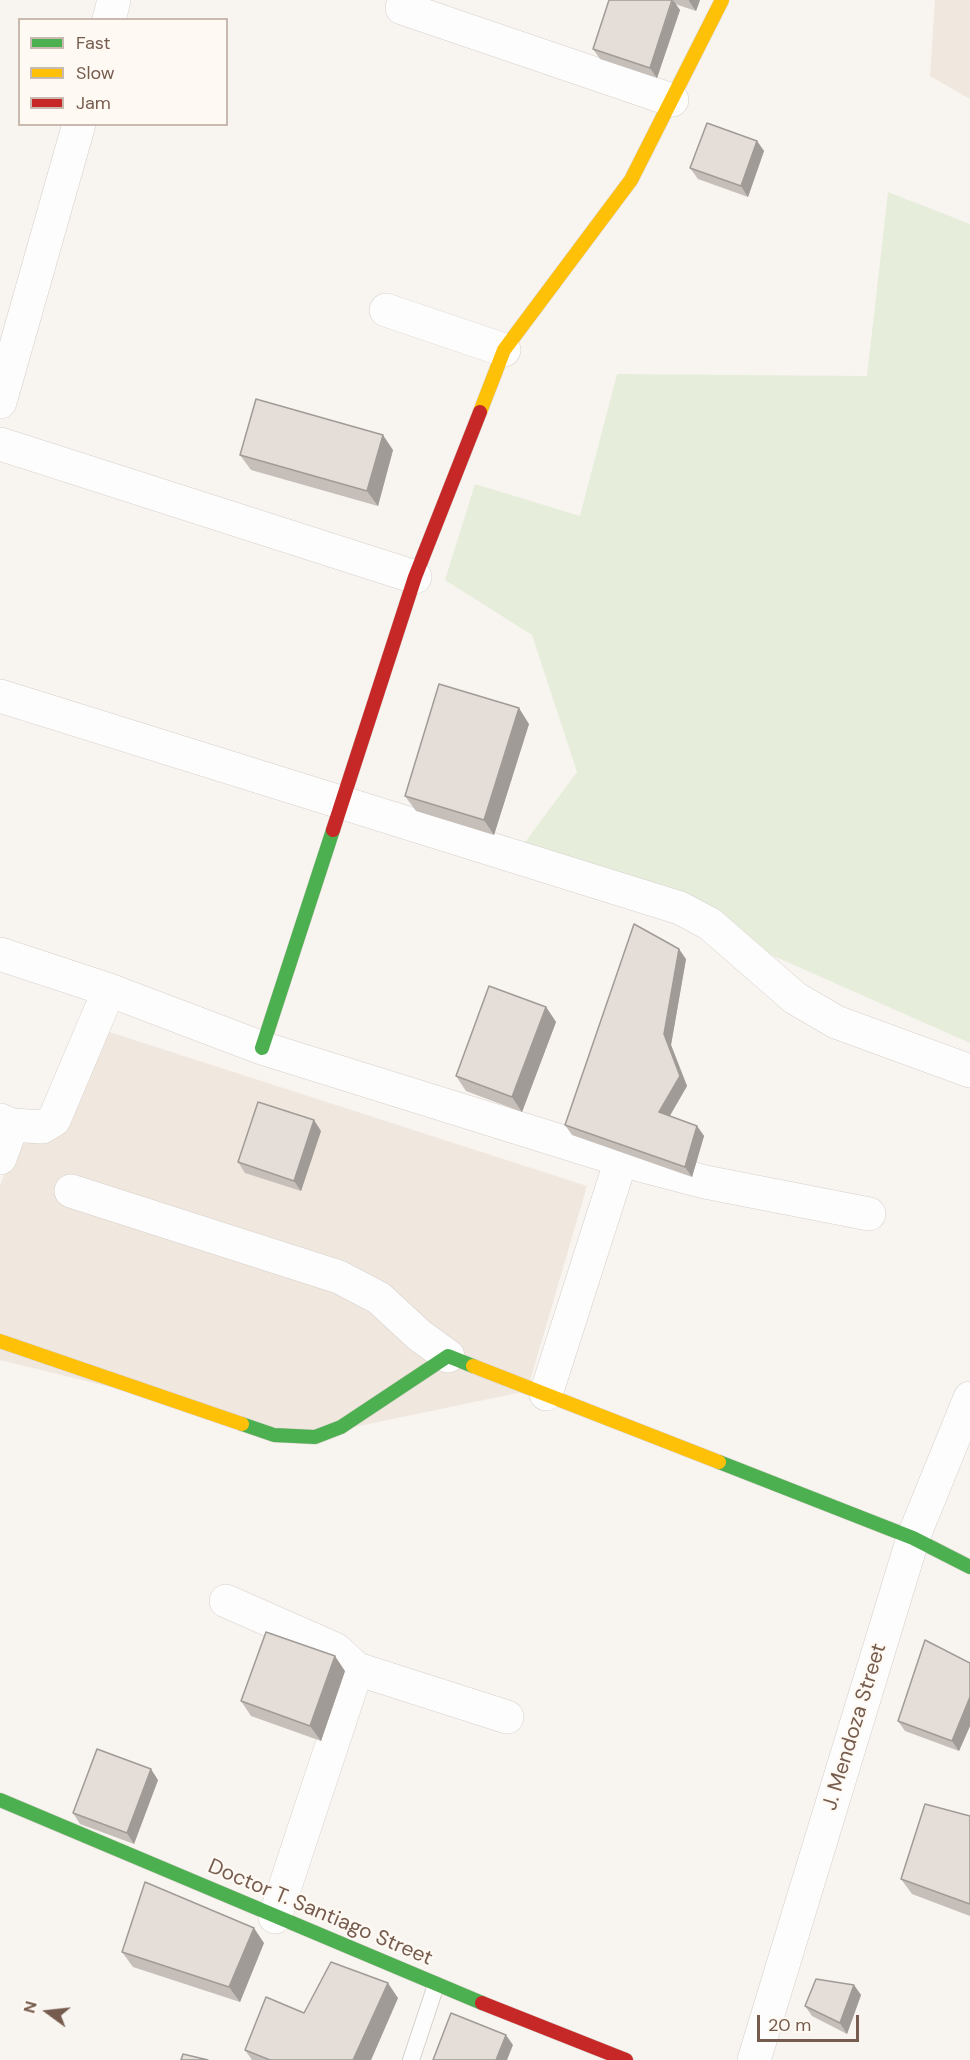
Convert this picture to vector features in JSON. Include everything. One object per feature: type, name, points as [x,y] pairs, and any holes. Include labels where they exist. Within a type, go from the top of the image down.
[{"type":"street","points":[[110,18],[114,0]]},
{"type":"street","points":[[262,1048],[416,577],[504,350],[631,180],[722,0]]},
{"type":"street","points":[[402,8],[672,100]]},
{"type":"street","points":[[0,402],[78,126]]},
{"type":"street","points":[[386,310],[504,350]]},
{"type":"street","points":[[0,444],[416,577]]},
{"type":"street","points":[[0,696],[680,908],[710,924],[795,998],[836,1022],[970,1071]]},
{"type":"street","points":[[0,954],[109,990],[262,1048],[621,1160],[705,1182],[869,1214]]},
{"type":"street","points":[[0,1158],[6,1123],[42,1127],[54,1120],[109,990]]},
{"type":"street","points":[[546,1394],[621,1160]]},
{"type":"street","points":[[71,1191],[339,1277],[379,1298],[419,1335],[448,1356],[912,1538],[970,1567]]},
{"type":"street","points":[[0,1341],[274,1435],[315,1437],[341,1427],[448,1356]]},
{"type":"street","name":"J. Mendoza Street","points":[[754,2060],[912,1538],[970,1398]]},
{"type":"street","points":[[226,1601],[335,1649],[357,1669],[507,1717]]},
{"type":"street","points":[[275,1917],[357,1669]]},
{"type":"street","name":"Doctor T. Santiago Street","points":[[0,1800],[436,1985],[626,2060]]},
{"type":"lane","points":[[411,2060],[436,1985]]},
{"type":"shaded area","points":[[935,0],[970,0],[970,99],[930,76]]},
{"type":"shaded area","points":[[97,1028],[587,1186],[527,1391],[311,1436],[0,1360],[0,1186],[11,1157]]},
{"type":"green space","points":[[888,192],[970,224],[970,1043],[523,845],[577,772],[532,635],[445,580],[475,484],[580,516],[617,374],[867,376]]},
{"type":"building","points":[[609,0],[672,0],[650,68],[593,49]]},
{"type":"building","points":[[707,123],[757,141],[741,186],[690,168]]},
{"type":"building","points":[[256,399],[383,435],[367,491],[240,455]]},
{"type":"building","points":[[439,684],[519,708],[484,820],[405,796]]},
{"type":"building","points":[[634,924],[679,949],[664,1034],[680,1076],[659,1112],[697,1126],[685,1167],[565,1125]]},
{"type":"building","points":[[489,986],[546,1007],[512,1097],[456,1076]]},
{"type":"building","points":[[258,1102],[314,1120],[294,1181],[238,1162]]},
{"type":"building","points":[[266,1632],[335,1656],[310,1726],[241,1701]]},
{"type":"building","points":[[925,1640],[970,1663],[970,1697],[952,1741],[898,1721]]},
{"type":"building","points":[[97,1749],[151,1769],[127,1833],[73,1813]]},
{"type":"building","points":[[925,1804],[970,1816],[970,1904],[901,1879]]},
{"type":"building","points":[[145,1882],[254,1928],[229,1987],[122,1952]]},
{"type":"building","points":[[331,1962],[388,1983],[353,2060],[270,2060],[245,2050],[266,1997],[304,2013]]},
{"type":"building","points":[[816,1979],[854,1985],[840,2023],[805,2006]]},
{"type":"building","points":[[451,2013],[506,2035],[496,2060],[433,2060]]},
{"type":"building","points":[[183,2054],[208,2060],[181,2060]]},
{"type":"traffic: fast","points":[[262,1048],[333,830]]},
{"type":"traffic: fast","points":[[242,1424],[274,1435],[315,1437],[341,1427],[448,1356],[473,1366]]},
{"type":"traffic: fast","points":[[719,1462],[913,1538],[970,1567]]},
{"type":"traffic: fast","points":[[0,1800],[482,2003]]},
{"type":"traffic: slow","points":[[480,412],[504,350],[631,180],[722,0]]},
{"type":"traffic: slow","points":[[0,1341],[242,1424]]},
{"type":"traffic: slow","points":[[473,1366],[719,1462]]},
{"type":"traffic: jam","points":[[333,830],[415,577],[480,412]]},
{"type":"traffic: jam","points":[[482,2003],[626,2060]]}]
